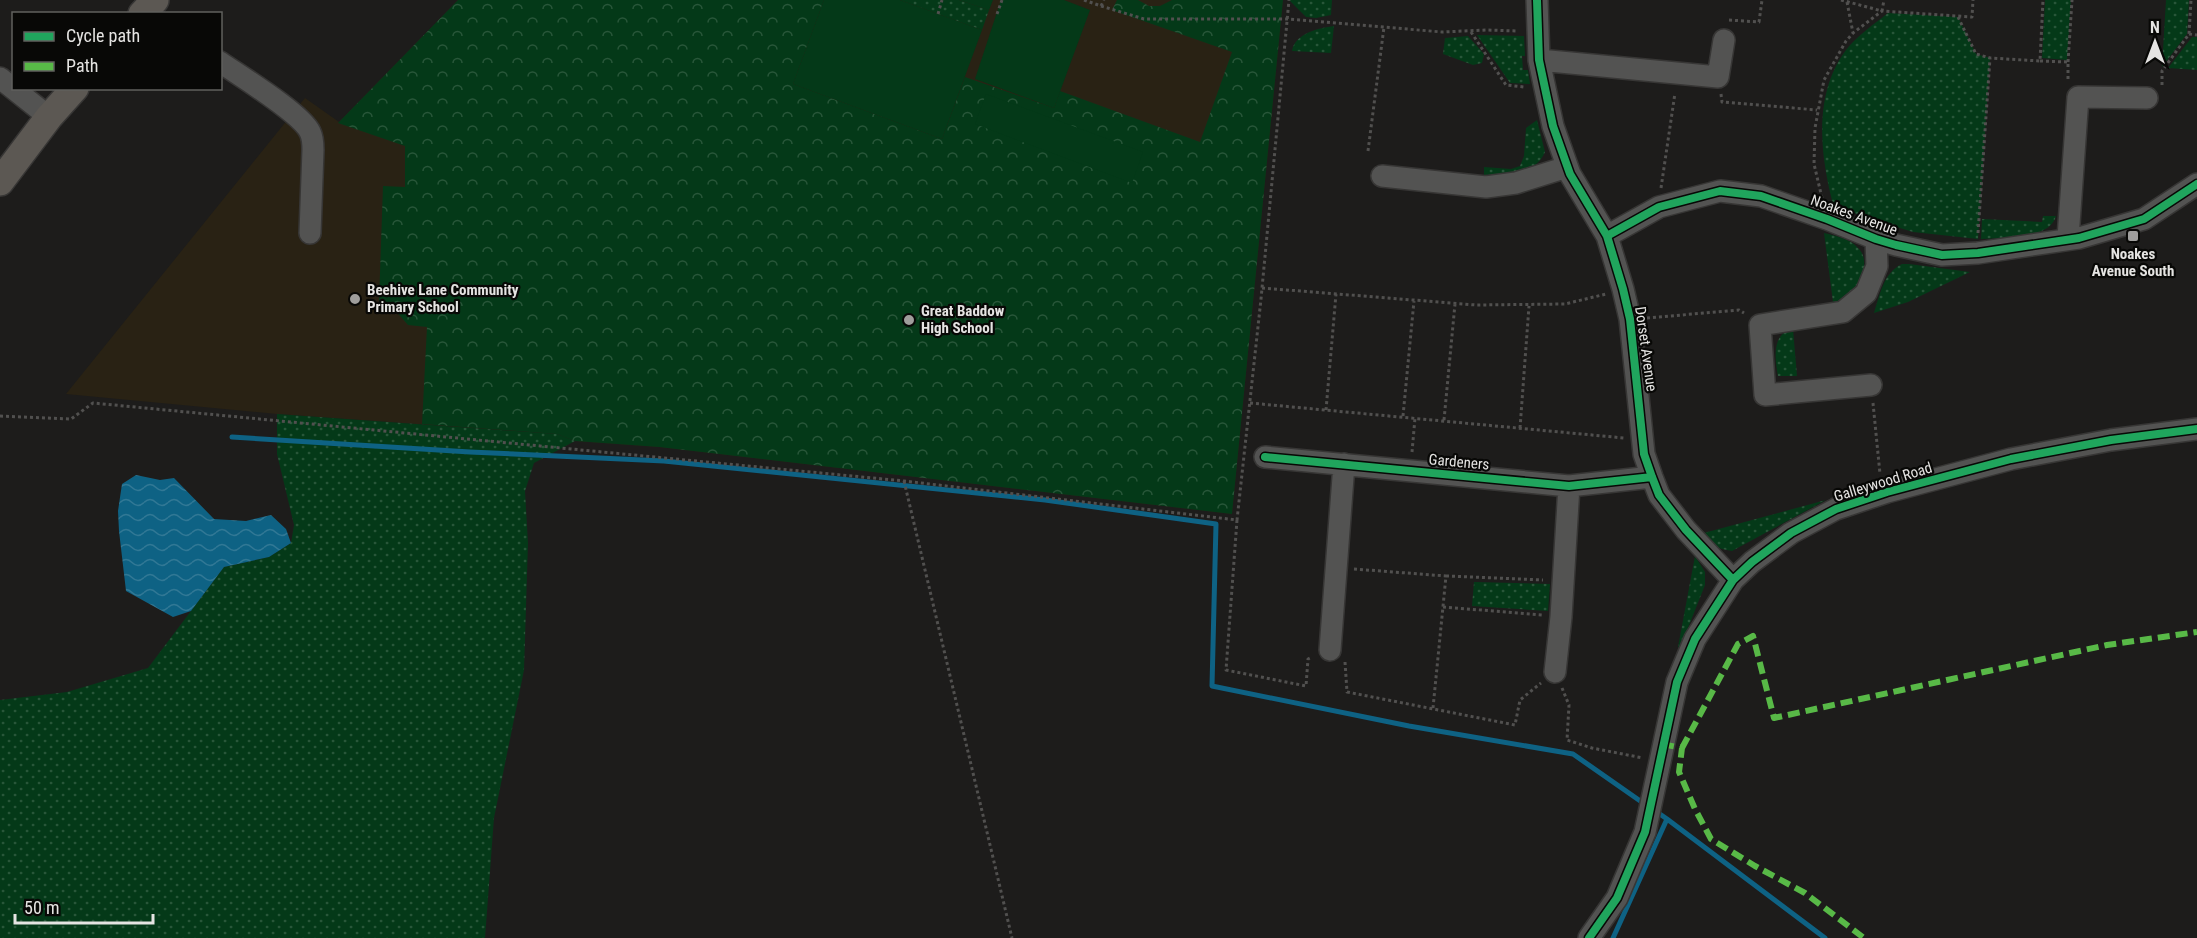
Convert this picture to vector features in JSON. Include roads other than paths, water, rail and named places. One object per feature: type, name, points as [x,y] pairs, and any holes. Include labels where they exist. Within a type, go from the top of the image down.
[{"type":"main road","points":[[0,182],[49,117],[73,90]]},
{"type":"street","name":"Dorset Avenue","points":[[1537,0],[1539,60],[1553,126],[1567,167],[1607,236],[1623,289],[1630,319],[1644,454],[1659,495],[1686,530],[1733,580]]},
{"type":"street","points":[[1539,60],[1718,77],[1724,40]]},
{"type":"street","points":[[222,63],[295,114],[310,130],[313,150],[310,233]]},
{"type":"street","points":[[0,78],[12,88]]},
{"type":"street","points":[[15,90],[49,117]]},
{"type":"street","points":[[2068,238],[2078,97],[2147,98]]},
{"type":"street","points":[[1382,176],[1486,187],[1516,183],[1567,167]]},
{"type":"street","name":"Noakes Avenue","points":[[1607,236],[1659,207],[1720,191],[1761,196],[1876,239],[1942,255],[1977,253],[2079,238],[2144,219],[2197,184]]},
{"type":"street","name":"Noakes Avenue","points":[[1871,385],[1766,395],[1761,325],[1843,312],[1866,293],[1877,266],[1876,239]]},
{"type":"street","name":"Galleywood Road","points":[[1589,938],[1617,898],[1645,832],[1677,682],[1695,639],[1733,580],[1752,561],[1791,533],[1836,509],[1887,492],[2011,459],[2111,440],[2197,429]]},
{"type":"street","name":"Gardeners","points":[[1264,457],[1569,486],[1652,477]]},
{"type":"street","points":[[1329,650],[1344,464]]},
{"type":"street","points":[[1555,672],[1561,617],[1569,486]]},
{"type":"water","points":[[136,475],[160,480],[174,478],[214,519],[246,521],[271,515],[286,529],[291,543],[269,557],[224,567],[191,611],[173,617],[126,591],[118,511],[122,484]]},
{"type":"waterway","points":[[232,437],[664,461],[1045,500],[1216,524],[1212,686],[1409,726],[1573,754],[1646,805]]},
{"type":"waterway","points":[[1654,810],[1667,819]]},
{"type":"waterway","points":[[1613,938],[1667,819],[1825,938]]},
{"type":"place","name":"Noakes Avenue South","points":[[2133,236]]},
{"type":"place","name":"Beehive Lane Community Primary School","points":[[355,299]]},
{"type":"place","name":"Great Baddow High School","points":[[909,320]]}]
